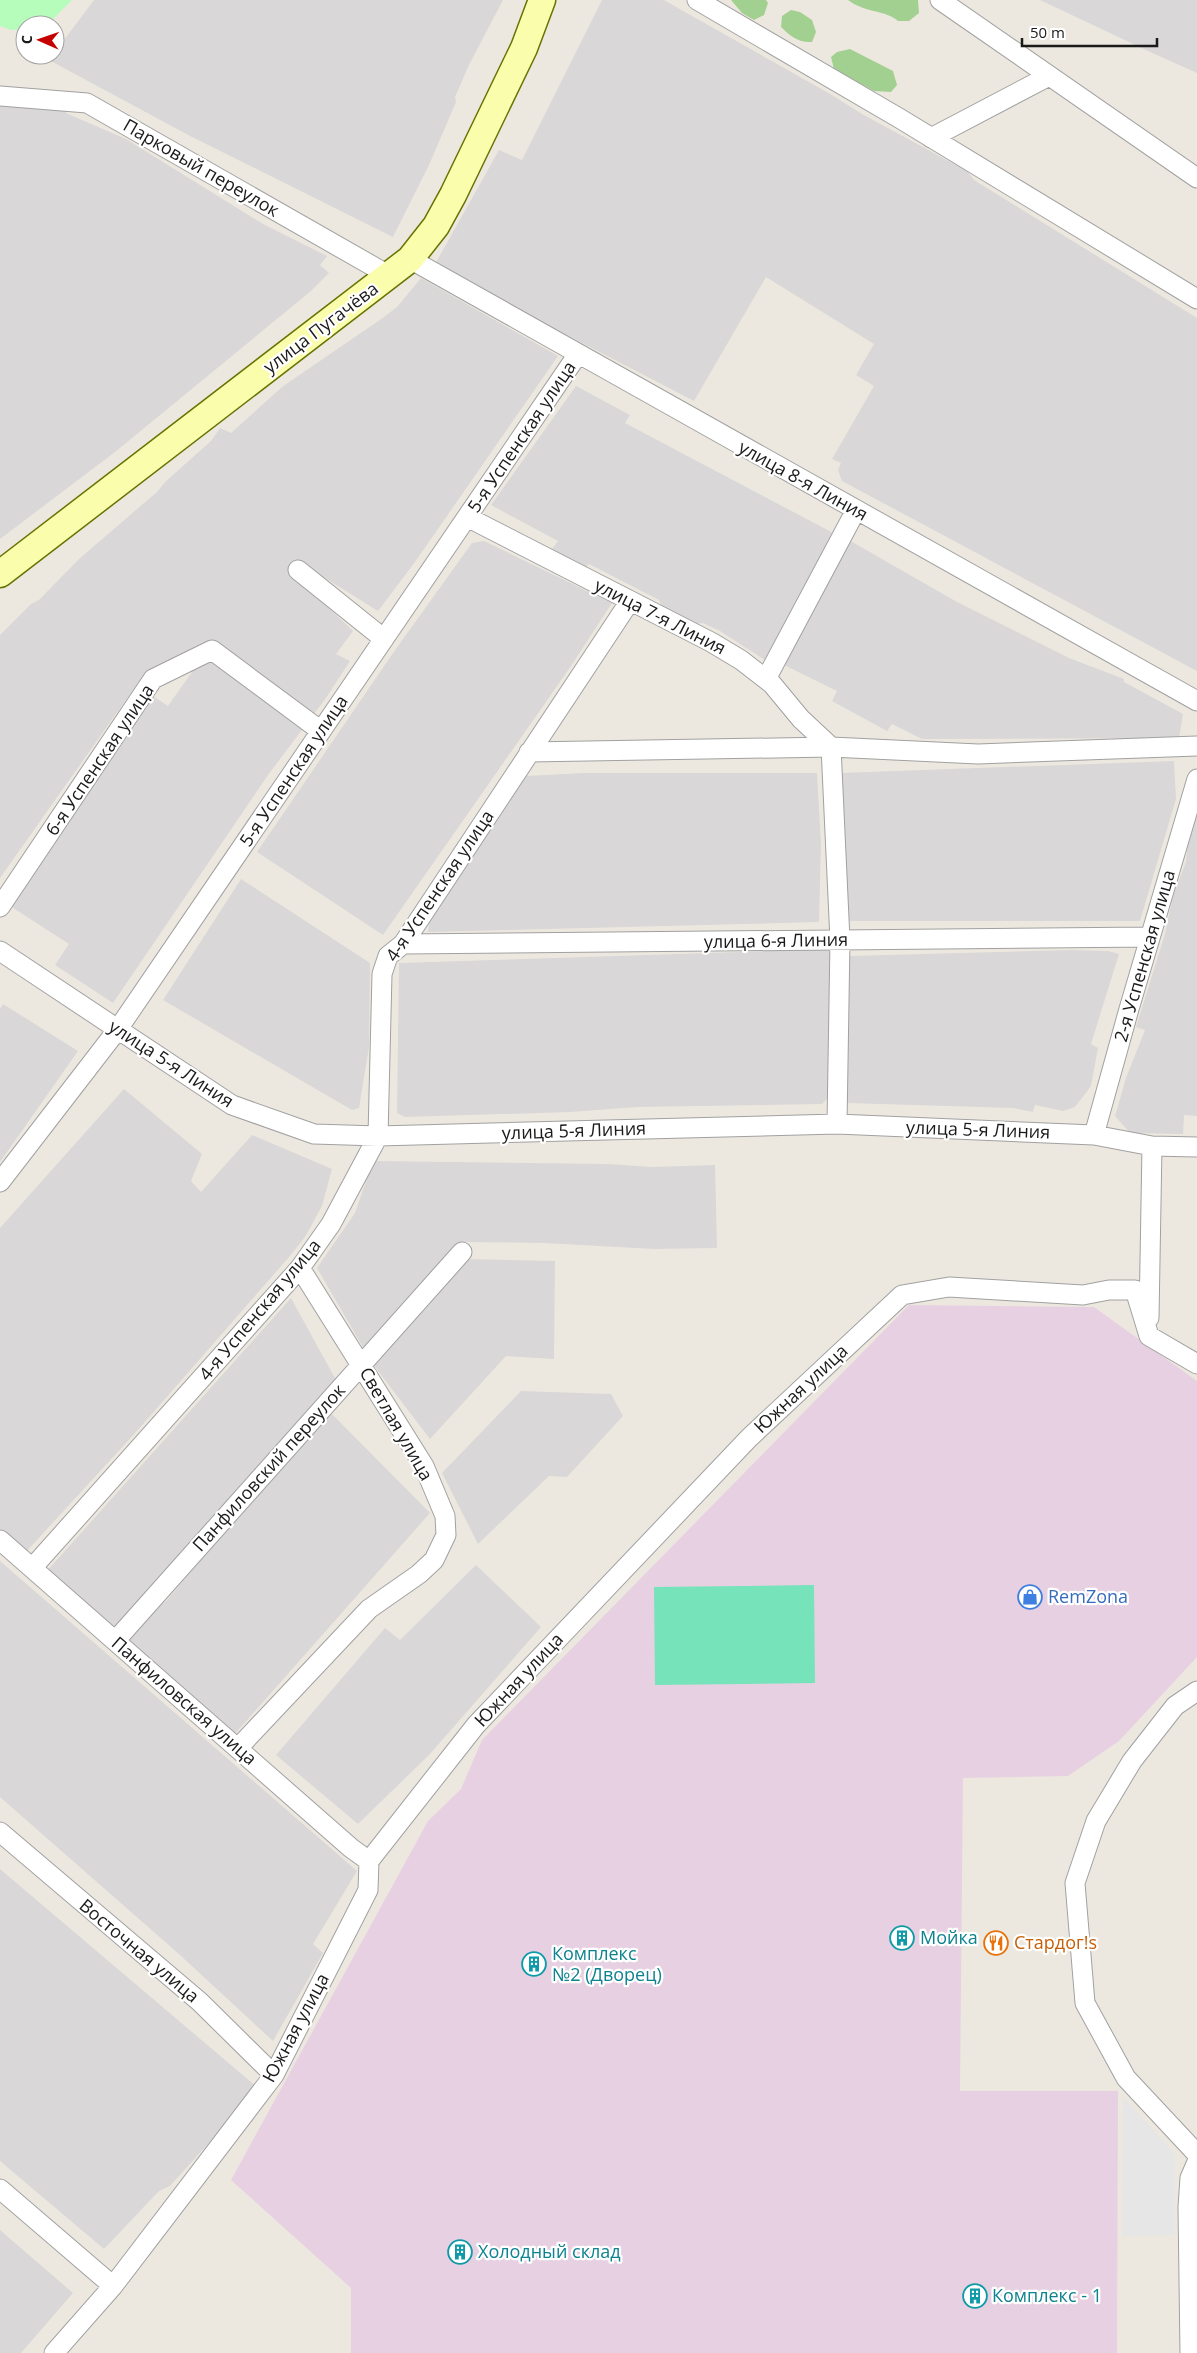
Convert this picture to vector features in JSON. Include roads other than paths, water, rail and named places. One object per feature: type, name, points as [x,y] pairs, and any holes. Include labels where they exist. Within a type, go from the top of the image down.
[{"type":"street","name":"улица Пугачёва","points":[[0,574],[410,259],[436,226],[453,195],[524,48],[542,0]]},
{"type":"street","points":[[697,0],[1197,298]]},
{"type":"street","points":[[940,0],[1197,178]]},
{"type":"street","points":[[931,138],[1049,76]]},
{"type":"street","name":"Парковый переулок","points":[[0,96],[87,103],[390,276]]},
{"type":"street","name":"улица 8-я Линия","points":[[410,259],[1197,701]]},
{"type":"street","name":"5-я Успенская улица","points":[[0,1182],[118,1030],[578,354]]},
{"type":"street","points":[[766,679],[856,510]]},
{"type":"street","name":"улица 7-я Линия","points":[[467,517],[711,642],[766,679],[801,719],[831,747]]},
{"type":"street","points":[[298,570],[384,639]]},
{"type":"street","name":"4-я Успенская улица","points":[[33,1567],[300,1268],[331,1224],[378,1136],[382,974],[388,956],[403,944],[630,602]]},
{"type":"street","name":"6-я Успенская улица","points":[[0,907],[153,679],[212,650],[321,731]]},
{"type":"street","points":[[530,752],[831,747],[978,754],[1197,746]]},
{"type":"street","points":[[831,747],[840,940],[837,1124]]},
{"type":"street","name":"2-я Успенская улица","points":[[1094,1134],[1149,937],[1197,778]]},
{"type":"street","name":"улица 6-я Линия","points":[[403,944],[1149,937]]},
{"type":"street","name":"улица 5-я Линия","points":[[0,952],[232,1105],[314,1134],[378,1136],[837,1124],[1094,1134],[1152,1146],[1197,1146]]},
{"type":"street","points":[[1152,1146],[1149,1336],[1197,1364]]},
{"type":"street","name":"Панфиловский переулок","points":[[116,1640],[462,1252]]},
{"type":"street","name":"Светлая улица","points":[[238,1748],[369,1609],[419,1574],[434,1560],[446,1535],[445,1516],[424,1466],[300,1268]]},
{"type":"street","name":"Южная улица","points":[[54,2353],[113,2286],[274,2074],[368,1890],[370,1861],[476,1725],[749,1438],[902,1295],[949,1287],[1083,1295],[1109,1290],[1135,1290],[1149,1336]]},
{"type":"street","name":"Панфиловская улица","points":[[0,1540],[351,1848],[370,1861]]},
{"type":"street","points":[[1197,1691],[1175,1706],[1132,1761],[1096,1821],[1076,1883],[1085,2003],[1126,2078],[1197,2154]]},
{"type":"street","name":"Восточная улица","points":[[0,1832],[200,2002],[274,2074]]},
{"type":"street","points":[[1190,2353],[1188,2207],[1190,2178],[1197,2162]]},
{"type":"street","points":[[0,2189],[113,2286]]},
{"type":"place","name":"RemZona","points":[[1030,1597]]},
{"type":"place","name":"Мойка","points":[[902,1938]]},
{"type":"place","name":"Стардог!s","points":[[996,1943]]},
{"type":"place","name":"Комплекс №2 (Дворец)","points":[[534,1964]]},
{"type":"place","name":"Холодный склад","points":[[460,2252]]},
{"type":"place","name":"Комплекс - 1","points":[[975,2296]]}]
